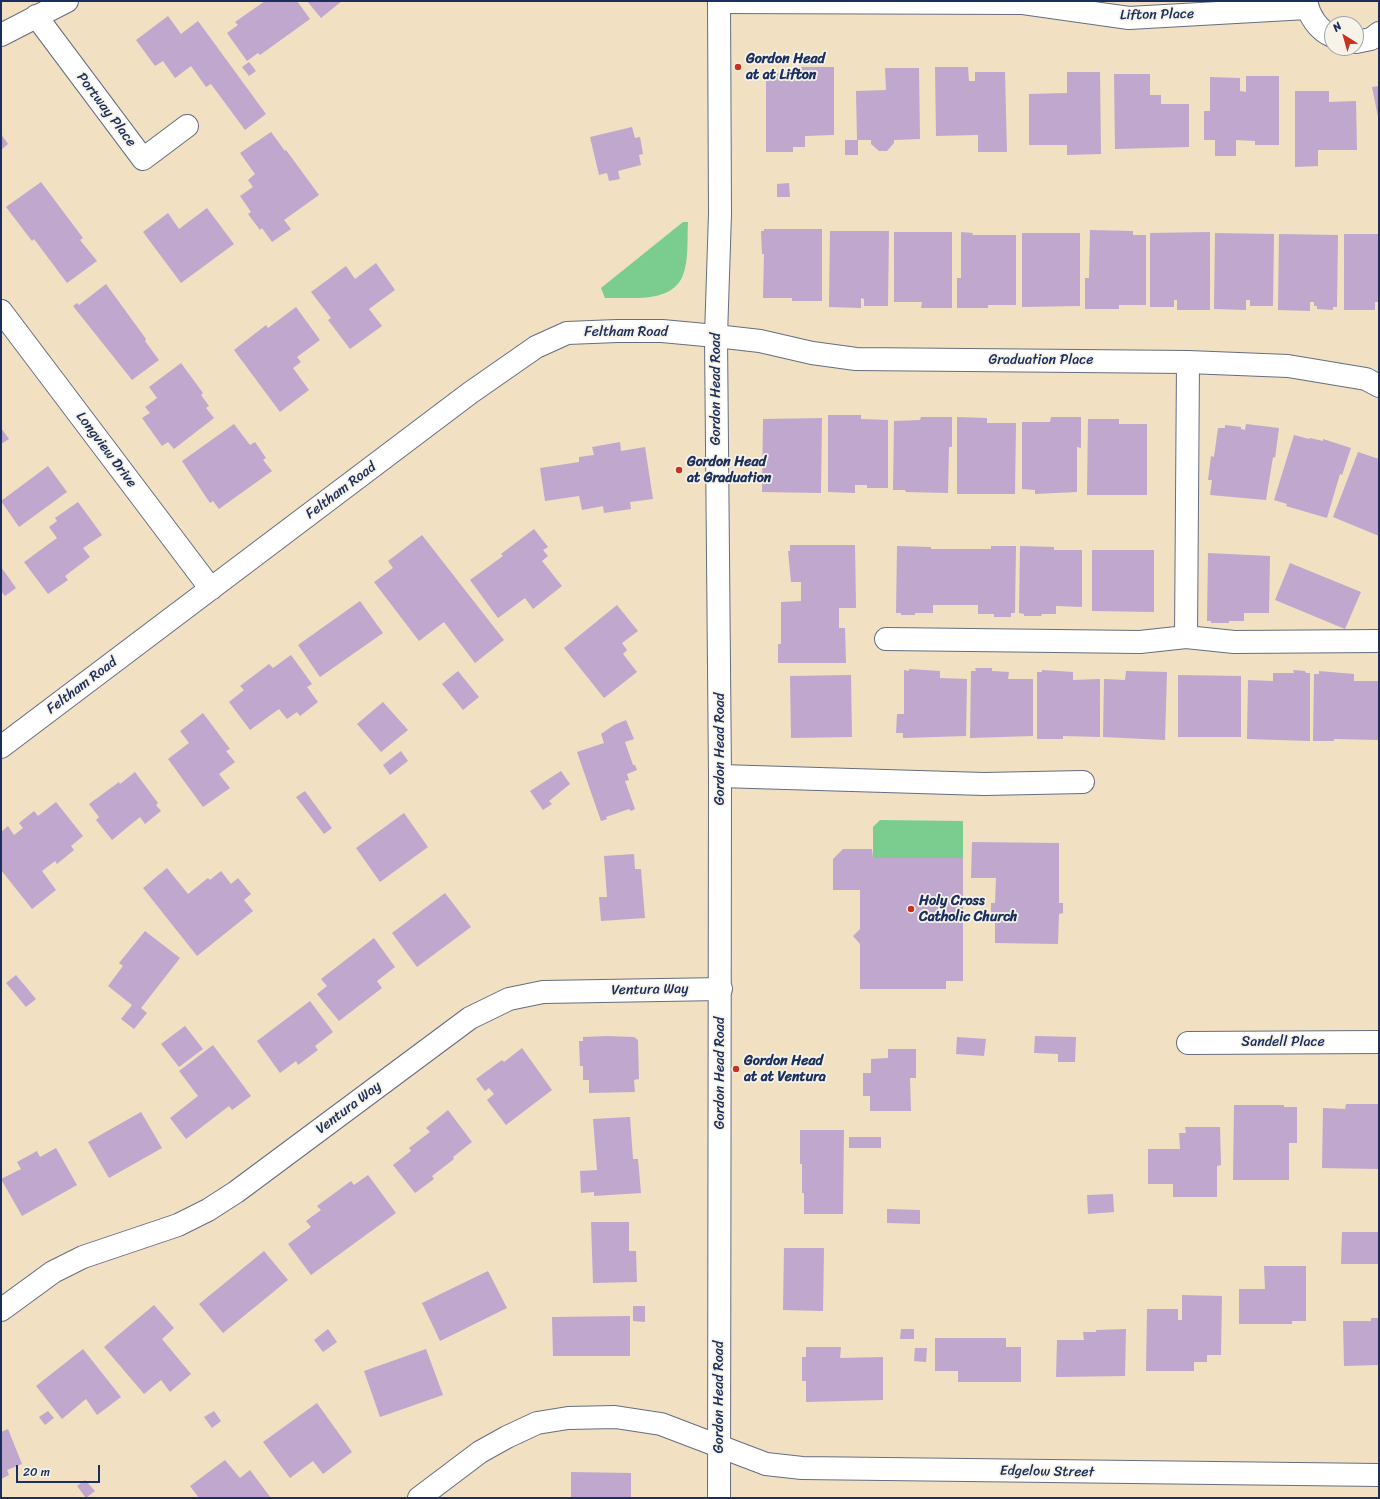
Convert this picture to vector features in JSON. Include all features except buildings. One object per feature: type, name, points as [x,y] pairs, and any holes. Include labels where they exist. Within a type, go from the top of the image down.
[{"type":"street","points":[[1,34],[67,1]]},
{"type":"street","name":"Lifton Place","points":[[719,2],[1023,3],[1129,18],[1307,5],[1314,22],[1324,31]]},
{"type":"street","name":"Gordon Head Road","points":[[719,2],[720,214],[716,336],[720,776],[719,1498]]},
{"type":"street","name":"Portway Place","points":[[36,16],[143,159],[187,126]]},
{"type":"street","points":[[1364,40],[1371,38],[1379,33]]},
{"type":"street","name":"Longview Drive","points":[[1,311],[211,589]]},
{"type":"street","name":"Feltham Road","points":[[1,747],[441,415],[536,346],[567,333],[662,331],[716,336]]},
{"type":"street","name":"Graduation Place","points":[[716,336],[760,341],[812,353],[856,359],[1188,362],[1288,366],[1375,380]]},
{"type":"street","points":[[1186,636],[1188,362]]},
{"type":"street","points":[[886,638],[1140,642],[1186,636],[1234,642],[1379,641]]},
{"type":"street","points":[[720,776],[984,784],[1083,782]]},
{"type":"street","name":"Ventura Way","points":[[1,1310],[54,1272],[83,1257],[178,1225],[208,1210],[236,1192],[470,1018],[509,999],[543,992],[720,990]]},
{"type":"street","name":"Sandell Place","points":[[1188,1043],[1379,1042]]},
{"type":"street","name":"Edgelow Street","points":[[420,1498],[480,1452],[507,1437],[537,1423],[568,1418],[615,1417],[661,1424],[766,1464],[826,1470],[1379,1475]]},
{"type":"green space","points":[[683,222],[688,222],[687,256],[685,269],[678,284],[670,291],[650,297],[605,298],[601,288]]},
{"type":"green space","points":[[880,820],[963,821],[963,858],[873,858],[873,827]]},
{"type":"place","name":"Gordon Head at at Lifton","points":[[738,67]]},
{"type":"place","name":"Gordon Head at Graduation","points":[[679,470]]},
{"type":"place","name":"Holy Cross Catholic Church","points":[[911,909]]},
{"type":"place","name":"Gordon Head at at Ventura","points":[[736,1069]]}]
